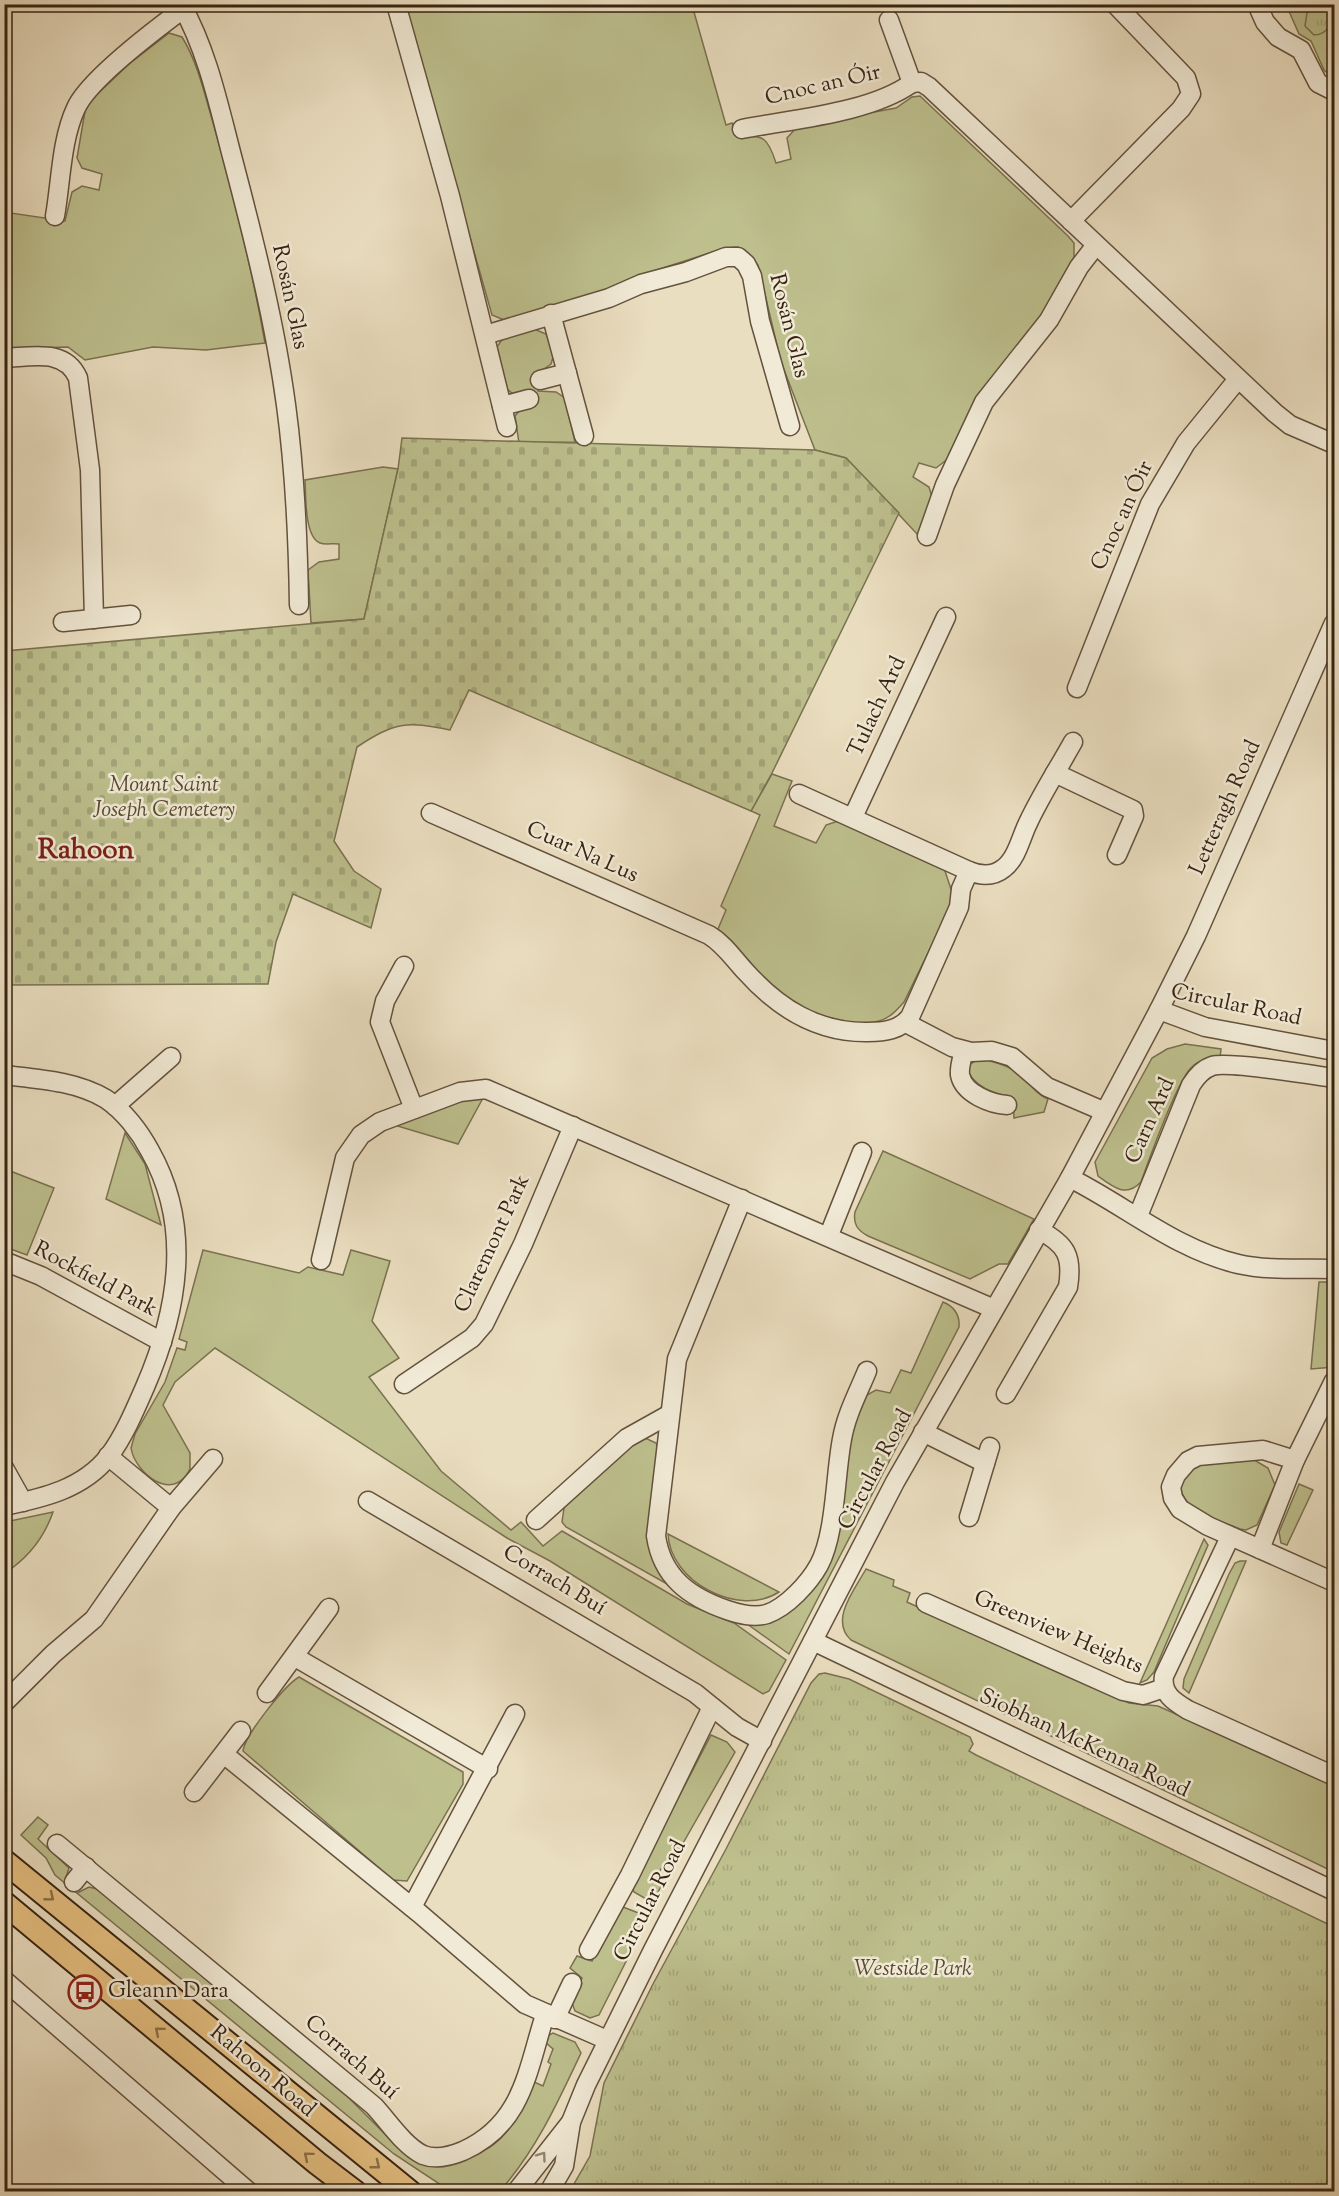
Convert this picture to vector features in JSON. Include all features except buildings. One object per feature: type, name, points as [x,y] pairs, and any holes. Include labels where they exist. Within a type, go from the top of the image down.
[{"type":"main road","name":"Rahoon Road","points":[[4,1861],[410,2192]]},
{"type":"main road","name":"Rahoon Road","points":[[4,1903],[316,2163],[355,2192]]},
{"type":"street","points":[[396,4],[485,335],[507,427]]},
{"type":"street","points":[[1071,220],[1181,109],[1191,94],[1186,78],[1115,4]]},
{"type":"street","points":[[1257,4],[1265,22],[1278,37],[1301,50],[1318,84],[1335,91]]},
{"type":"street","name":"Rosán Glas","points":[[56,216],[68,138],[76,106],[106,73],[182,7],[199,41],[223,122],[249,224],[281,376],[292,457],[299,605]]},
{"type":"street","name":"Cnoc an Óir","points":[[889,21],[912,82]]},
{"type":"street","name":"Cnoc an Óir","points":[[742,129],[871,104],[898,93],[912,82],[921,82],[1290,425],[1335,444]]},
{"type":"street","points":[[927,536],[945,485],[984,402],[1049,320],[1079,267],[1096,245]]},
{"type":"street","name":"Rosán Glas","points":[[485,335],[609,298],[641,284],[686,272],[726,257],[738,257],[746,264],[752,276],[758,312],[790,426]]},
{"type":"street","points":[[551,314],[584,436]]},
{"type":"street","points":[[4,358],[56,356],[72,366],[78,378],[85,415],[90,470],[94,619]]},
{"type":"street","points":[[540,380],[567,373]]},
{"type":"street","name":"Cnoc an Óir","points":[[1077,688],[1150,504],[1186,444],[1238,379]]},
{"type":"street","points":[[502,406],[529,399]]},
{"type":"street","points":[[63,622],[131,615]]},
{"type":"street","name":"Tulach Ard","points":[[853,817],[946,617]]},
{"type":"street","name":"Letteragh Road","points":[[1159,1011],[1196,936],[1335,623]]},
{"type":"street","points":[[799,794],[969,871],[989,875],[1008,864],[1073,741]]},
{"type":"street","points":[[1055,773],[1133,810],[1134,816],[1118,855]]},
{"type":"street","name":"Cuar Na Lus","points":[[431,813],[713,938],[769,996],[813,1023],[867,1032],[890,1030],[906,1023]]},
{"type":"street","points":[[969,871],[961,889],[959,907],[906,1023],[925,1035],[964,1051],[992,1051],[1011,1057],[1047,1087],[1103,1111]]},
{"type":"street","points":[[404,966],[385,1001],[380,1022],[414,1109]]},
{"type":"street","name":"Circular Road","points":[[516,2192],[571,2122],[607,2040],[923,1432],[1070,1178],[1103,1111],[1159,1011],[1204,1027],[1335,1051]]},
{"type":"street","points":[[964,1051],[960,1072],[966,1085],[988,1101],[1007,1105]]},
{"type":"street","points":[[115,1106],[171,1057]]},
{"type":"street","name":"Carn Ard","points":[[1138,1216],[1191,1085],[1205,1070],[1212,1066],[1236,1066],[1335,1078]]},
{"type":"street","name":"Rockfield Park","points":[[4,1075],[71,1085],[106,1099],[141,1135],[157,1162],[172,1210],[177,1272],[172,1307],[162,1342],[134,1414],[108,1456],[74,1485],[54,1495],[4,1506]]},
{"type":"street","points":[[321,1260],[345,1158],[361,1135],[372,1126],[460,1092],[486,1089],[829,1235],[994,1309]]},
{"type":"street","name":"Claremont Park","points":[[404,1384],[472,1338],[484,1324],[523,1244],[573,1126]]},
{"type":"street","points":[[829,1235],[862,1152]]},
{"type":"street","points":[[1070,1178],[1138,1216],[1161,1233],[1222,1260],[1268,1268],[1335,1269]]},
{"type":"street","points":[[742,1199],[677,1359],[656,1526],[662,1562],[680,1586],[699,1599],[742,1614],[765,1614],[793,1597],[815,1572],[823,1558],[843,1432],[867,1371]]},
{"type":"street","points":[[1006,1395],[1068,1287],[1070,1272],[1065,1251],[1054,1237],[1039,1230]]},
{"type":"street","name":"Rockfield Park","points":[[4,1261],[33,1272],[162,1342]]},
{"type":"street","points":[[1260,1549],[1295,1460],[1335,1381]]},
{"type":"street","points":[[536,1520],[627,1438],[670,1414]]},
{"type":"street","points":[[923,1432],[987,1455],[969,1517]]},
{"type":"street","points":[[1295,1460],[1263,1450],[1193,1458],[1179,1470],[1171,1487],[1173,1498],[1180,1509],[1230,1537],[1335,1582]]},
{"type":"street","points":[[108,1456],[171,1508]]},
{"type":"street","points":[[4,1703],[53,1654],[94,1619],[171,1508],[213,1459]]},
{"type":"street","points":[[4,1468],[23,1502]]},
{"type":"street","name":"Corrach Buí","points":[[368,1501],[695,1693],[762,1741]]},
{"type":"street","name":"Greenview Heights","points":[[926,1603],[1123,1691],[1143,1695],[1164,1688],[1164,1676],[1230,1537]]},
{"type":"street","points":[[267,1693],[295,1658],[329,1608]]},
{"type":"street","name":"Siobhan McKenna Road","points":[[813,1641],[1335,1891]]},
{"type":"street","points":[[295,1658],[488,1769]]},
{"type":"street","points":[[1164,1688],[1171,1698],[1188,1710],[1335,1776]]},
{"type":"street","points":[[590,1950],[630,1875],[712,1707]]},
{"type":"street","points":[[412,1907],[488,1769],[515,1714]]},
{"type":"street","points":[[194,1792],[225,1755],[241,1731]]},
{"type":"street","points":[[225,1755],[412,1907],[525,2004],[550,2017],[607,2040]]},
{"type":"street","name":"Corrach Buí","points":[[57,1844],[374,2106],[414,2148],[424,2155],[445,2157],[460,2152],[489,2136],[505,2122],[516,2104],[550,2017],[572,1983]]},
{"type":"street","points":[[74,1882],[86,1868]]},
{"type":"street","points":[[4,1980],[249,2192]]},
{"type":"street","name":"Circular Road","points":[[549,2192],[564,2166],[571,2122]]},
{"type":"green space","points":[[404,5],[692,5],[726,125],[732,123],[738,137],[754,136],[764,139],[776,163],[791,159],[787,138],[798,126],[896,108],[912,97],[920,96],[1068,236],[1074,243],[1074,257],[1047,308],[949,458],[936,468],[919,463],[913,477],[929,487],[933,500],[918,535],[846,458],[815,450],[781,362],[758,265],[748,253],[738,247],[725,248],[638,276],[617,287],[519,316],[504,320],[492,315]]},
{"type":"green space","points":[[1299,5],[1330,5],[1325,9],[1319,7],[1331,17],[1334,14],[1334,79],[1324,70],[1311,41],[1299,34],[1288,9]]},
{"type":"green space","points":[[1334,5],[1334,10],[1330,25],[1324,32],[1314,35],[1305,26],[1307,13],[1313,8],[1325,9]]},
{"type":"green space","points":[[169,33],[182,37],[192,56],[203,88],[242,231],[265,343],[206,350],[153,347],[85,360],[68,347],[5,349],[4,212],[65,221],[72,192],[82,186],[99,190],[102,174],[82,168],[77,158],[85,111],[90,101],[129,64]]},
{"type":"green space","points":[[534,329],[546,334],[554,354],[551,364],[534,376],[538,391],[556,392],[565,398],[575,442],[519,443],[515,416],[520,410],[535,406],[532,392],[513,394],[507,389],[497,347],[503,338]]},
{"type":"green space","name":"Mount Saint Joseph Cemetery","points":[[402,438],[815,450],[846,458],[899,513],[772,773],[751,811],[469,690],[450,730],[422,725],[401,726],[381,733],[357,747],[334,841],[354,871],[381,889],[371,928],[293,894],[276,942],[268,984],[5,985],[5,651],[364,619],[398,469]]},
{"type":"green space","points":[[383,467],[398,469],[364,619],[311,623],[308,570],[319,562],[339,559],[339,544],[320,543],[311,533],[308,524],[305,480]]},
{"type":"green space","points":[[772,774],[792,781],[774,826],[816,843],[826,825],[838,821],[944,868],[952,892],[950,908],[904,1002],[883,1020],[855,1023],[827,1017],[788,1000],[718,929],[726,910],[721,906],[760,815],[751,811]]},
{"type":"green space","points":[[1185,1044],[1221,1049],[1220,1058],[1200,1061],[1184,1078],[1163,1122],[1141,1182],[1125,1190],[1114,1187],[1098,1176],[1095,1162],[1152,1058],[1167,1049]]},
{"type":"green space","points":[[987,1060],[1003,1065],[1023,1076],[1039,1094],[1048,1099],[1044,1112],[1014,1118],[1013,1098],[979,1085],[969,1074],[967,1067],[975,1061]]},
{"type":"green space","points":[[471,1097],[483,1098],[458,1144],[394,1125]]},
{"type":"green space","points":[[125,1133],[145,1164],[161,1225],[106,1199]]},
{"type":"green space","points":[[883,1151],[1034,1219],[1008,1264],[999,1264],[970,1279],[861,1231],[855,1223],[855,1212]]},
{"type":"green space","points":[[5,1169],[54,1188],[27,1255],[5,1247]]},
{"type":"green space","points":[[203,1250],[299,1273],[308,1267],[343,1275],[351,1250],[390,1261],[372,1321],[399,1358],[369,1377],[441,1471],[511,1530],[521,1522],[543,1546],[562,1531],[687,1604],[734,1623],[786,1660],[769,1691],[763,1694],[550,1561],[507,1538],[215,1348],[175,1382],[163,1405],[190,1453],[190,1469],[183,1479],[174,1484],[156,1481],[147,1475],[134,1458],[131,1448],[135,1434],[165,1382],[177,1348],[185,1350],[187,1342],[179,1339]]},
{"type":"green space","points":[[1319,1282],[1334,1282],[1334,1367],[1311,1369]]},
{"type":"green space","points":[[943,1302],[956,1312],[959,1327],[789,1654],[743,1621],[803,1597],[852,1428],[865,1396],[876,1390],[890,1393],[901,1370],[911,1373]]},
{"type":"green space","points":[[643,1437],[656,1443],[659,1450],[651,1517],[683,1593],[566,1527],[562,1522],[564,1508],[561,1505]]},
{"type":"green space","points":[[1249,1457],[1268,1468],[1275,1485],[1257,1525],[1246,1530],[1240,1529],[1203,1514],[1188,1503],[1180,1486],[1189,1467]]},
{"type":"green space","points":[[1299,1484],[1313,1490],[1287,1545],[1281,1543],[1279,1532]]},
{"type":"green space","points":[[53,1512],[34,1547],[5,1573],[5,1522]]},
{"type":"green space","points":[[668,1534],[779,1592],[763,1599],[745,1601],[727,1598],[709,1591],[693,1580],[681,1567],[672,1551]]},
{"type":"green space","points":[[1204,1539],[1208,1545],[1154,1672],[1147,1680],[1140,1683]]},
{"type":"green space","points":[[1246,1561],[1189,1693],[1183,1688],[1184,1679],[1229,1574],[1235,1563]]},
{"type":"green space","points":[[866,1569],[894,1580],[893,1586],[910,1593],[907,1602],[1129,1703],[1158,1706],[1334,1785],[1334,1872],[851,1640],[845,1632],[843,1614],[846,1604]]},
{"type":"green space","name":"Westside Park","points":[[825,1673],[849,1679],[970,1737],[973,1744],[969,1751],[976,1755],[1334,1927],[1334,2191],[570,2191],[590,2156],[604,2083],[653,1984],[726,1849],[811,1683],[819,1674]]},
{"type":"green space","points":[[299,1677],[463,1772],[463,1784],[407,1881],[393,1880],[243,1751],[250,1734],[266,1711]]},
{"type":"green space","points":[[711,1735],[727,1742],[735,1752],[674,1859],[663,1865],[657,1877],[664,1880],[647,1915],[649,1916],[599,2015],[590,2018],[575,2011],[572,2003],[582,1978],[570,1968],[577,1956],[592,1961],[623,1907],[641,1914],[648,1900],[634,1892],[632,1887]]},
{"type":"green space","points":[[38,1817],[48,1825],[38,1839],[69,1868],[64,1883],[55,1875],[46,1858],[21,1835]]},
{"type":"green space","points":[[89,1887],[97,1889],[349,2098],[400,2149],[461,2154],[476,2153],[487,2149],[505,2134],[512,2124],[532,2081],[543,2086],[551,2064],[548,2062],[553,2049],[545,2042],[547,2036],[553,2033],[575,2042],[581,2053],[555,2107],[525,2159],[500,2191],[450,2191],[394,2154],[77,1893]]},
{"type":"place","name":"Gleann Dara","points":[[85,1992]]},
{"type":"district","name":"Rahoon","points":[[86,851]]}]
